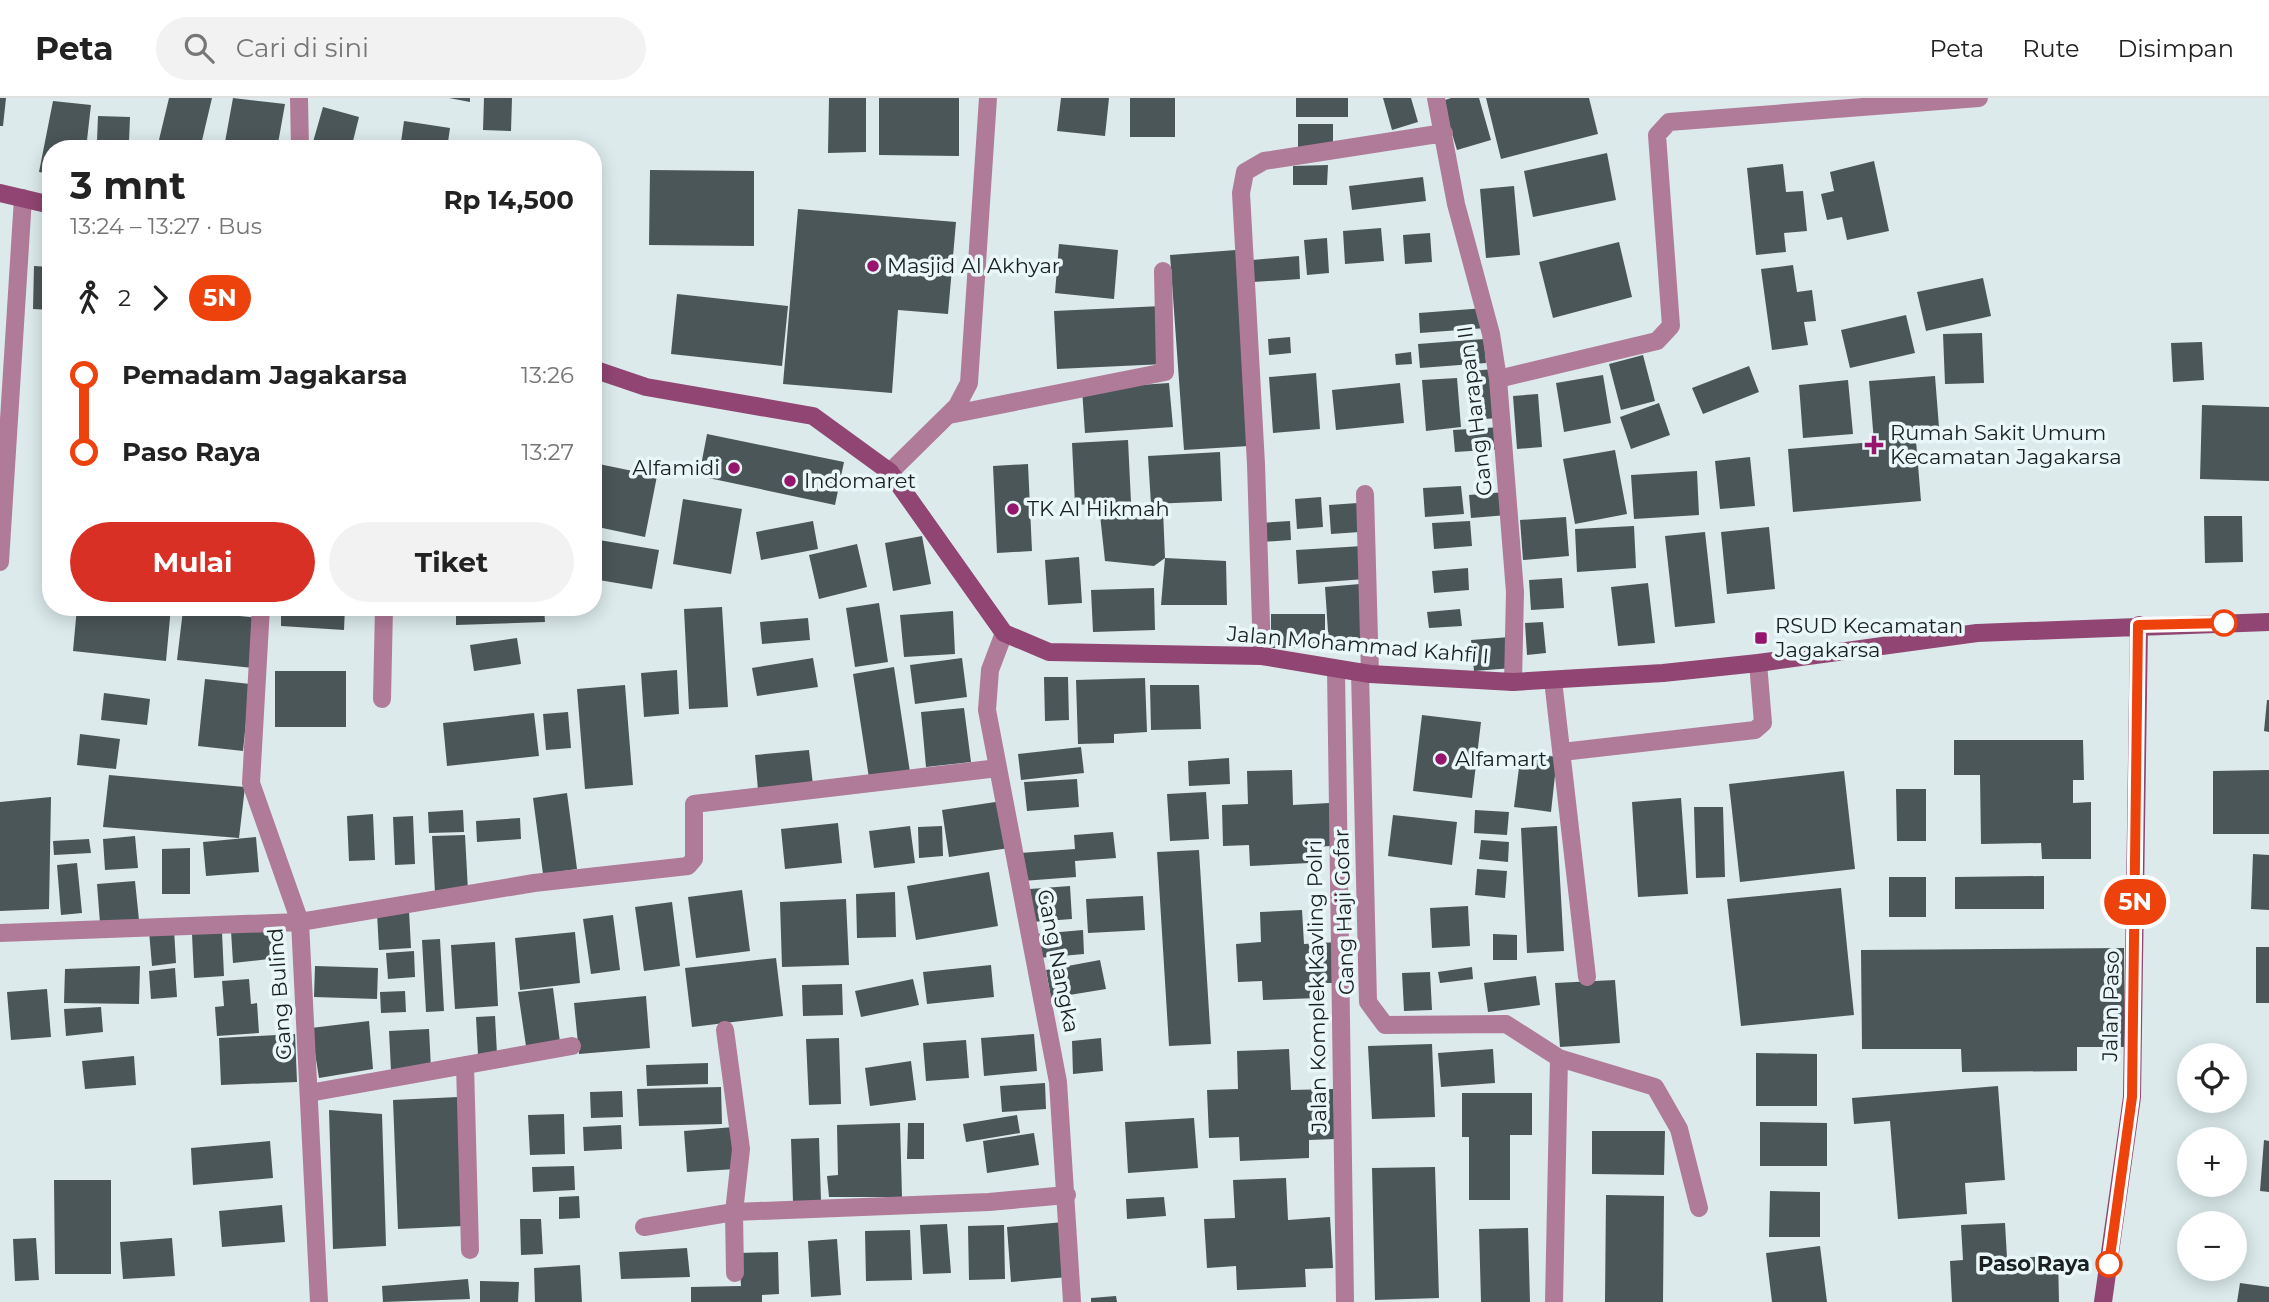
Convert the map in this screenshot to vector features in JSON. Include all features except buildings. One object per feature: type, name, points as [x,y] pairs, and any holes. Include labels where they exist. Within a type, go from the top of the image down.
[{"type":"main road","points":[[0,193],[42,203]]},
{"type":"main road","points":[[602,372],[646,387],[813,416],[890,472],[1004,633]]},
{"type":"main road","name":"Jalan Mohammad Kahfi I","points":[[1004,633],[1049,652],[1262,656],[1365,673],[1513,682],[1758,663],[1977,633],[2269,622]]},
{"type":"main road","name":"Jalan Paso","points":[[2103,1302],[2132,1097],[2138,625]]},
{"type":"street","points":[[299,98],[300,140]]},
{"type":"street","points":[[890,472],[957,407],[969,383],[988,98]]},
{"type":"street","name":"Gang Harapan II","points":[[1436,98],[1456,204],[1485,306],[1499,379],[1515,592],[1513,682]]},
{"type":"street","points":[[1499,379],[1657,341],[1671,326],[1657,135],[1669,122],[1979,98]]},
{"type":"street","points":[[1262,656],[1256,464],[1241,193],[1245,172],[1264,161],[1444,133]]},
{"type":"street","points":[[0,562],[23,198]]},
{"type":"street","points":[[949,415],[1165,372],[1163,271]]},
{"type":"street","points":[[1365,494],[1365,673]]},
{"type":"street","name":"Gang Bulind","points":[[260,616],[251,783],[300,922],[319,1302]]},
{"type":"street","points":[[382,699],[384,616]]},
{"type":"street","name":"Gang Nangka","points":[[1004,633],[990,670],[987,710],[1058,1082],[1072,1302]]},
{"type":"street","points":[[1562,752],[1755,730],[1763,723],[1758,663]]},
{"type":"street","name":"Jalan Komplek Kavling Polri","points":[[1336,669],[1345,1302]]},
{"type":"street","name":"Gang Haji Gofar","points":[[1365,673],[1368,1002],[1385,1025],[1506,1024],[1559,1058],[1655,1087],[1679,1129],[1699,1208]]},
{"type":"street","points":[[1553,680],[1587,977]]},
{"type":"street","points":[[0,933],[300,922],[534,883],[692,865],[693,808],[697,803],[998,768]]},
{"type":"street","points":[[725,1030],[741,1149],[734,1212],[735,1273]]},
{"type":"street","points":[[309,1093],[572,1046]]},
{"type":"street","points":[[1554,1302],[1559,1058]]},
{"type":"street","points":[[465,1065],[470,1250]]},
{"type":"street","points":[[645,1227],[734,1212],[989,1202],[1067,1195]]},
{"type":"bus line","name":"5N","points":[[2109,1264],[2132,1097],[2138,625],[2224,623]]},
{"type":"place","name":"Masjid Al Akhyar","points":[[873,266]]},
{"type":"place","name":"Rumah Sakit Umum Kecamatan Jagakarsa","points":[[1874,445]]},
{"type":"place","name":"Alfamidi","points":[[734,468]]},
{"type":"place","name":"Indomaret","points":[[790,481]]},
{"type":"place","name":"TK Al Hikmah","points":[[1013,509]]},
{"type":"place","name":"RSUD Kecamatan Jagakarsa","points":[[1761,638]]},
{"type":"place","name":"Alfamart","points":[[1441,759]]},
{"type":"place","name":"Paso Raya","points":[[2109,1264]]}]
